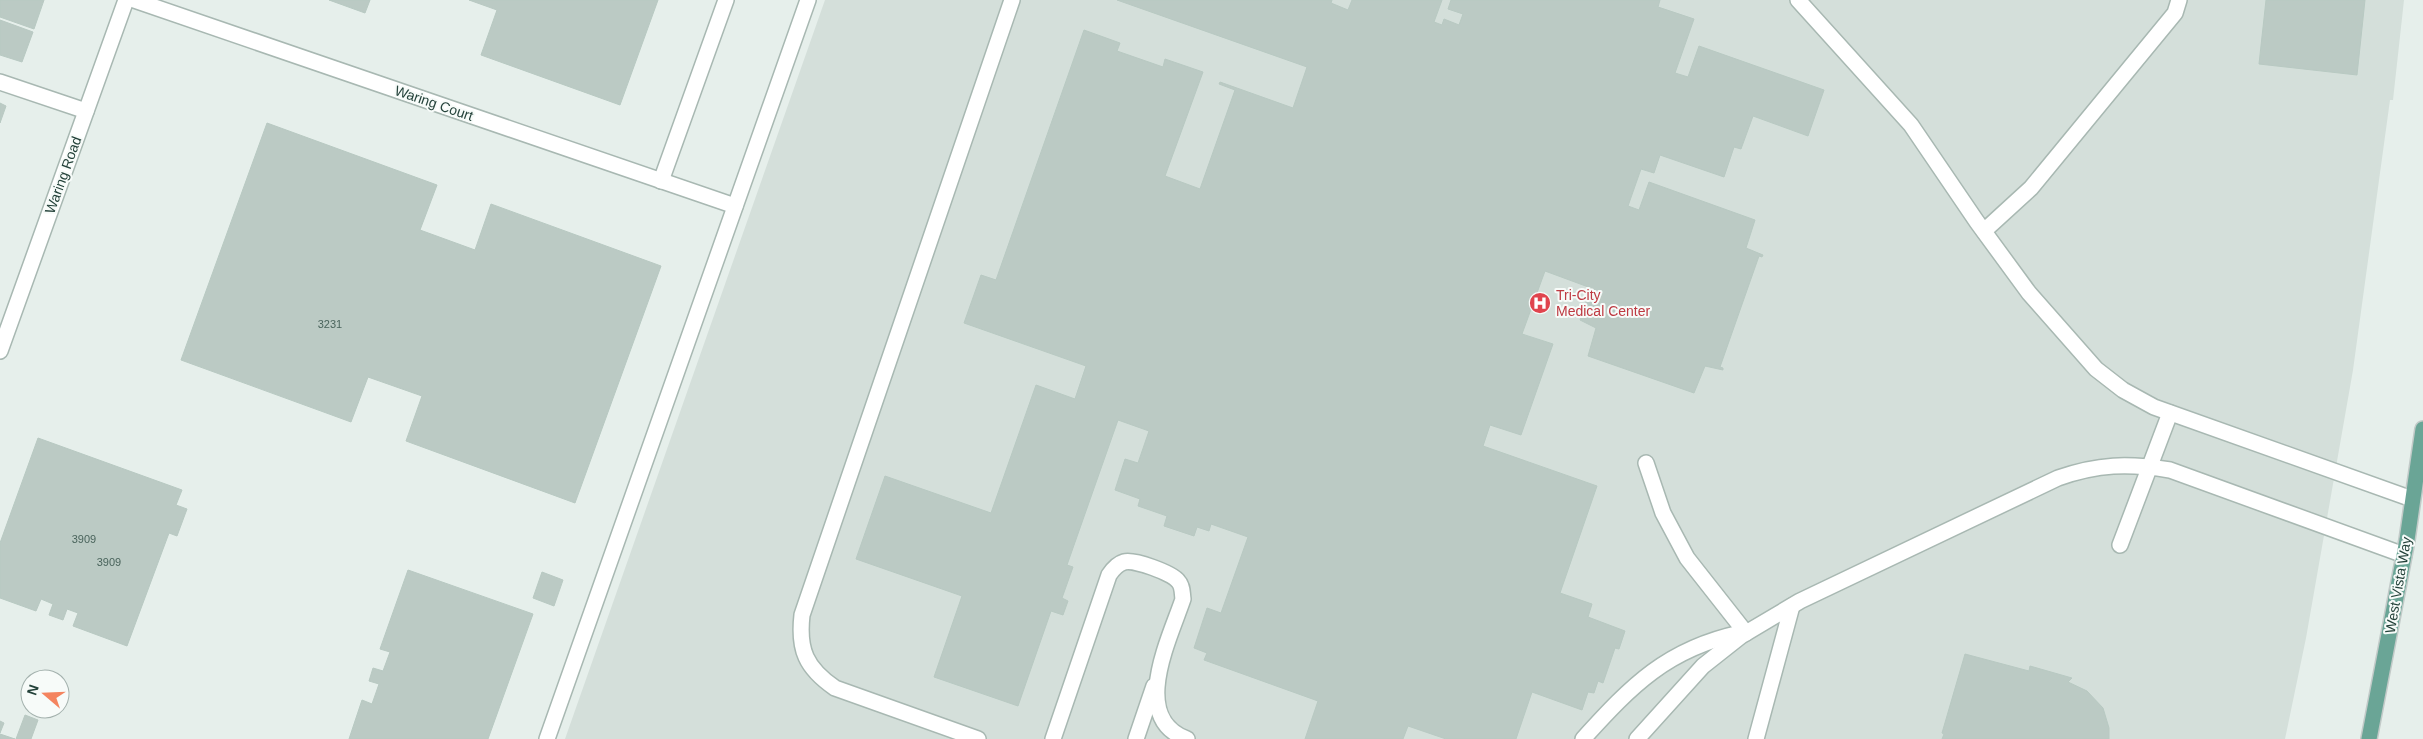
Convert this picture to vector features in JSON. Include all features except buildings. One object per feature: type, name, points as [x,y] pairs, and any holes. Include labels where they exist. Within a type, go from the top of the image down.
[{"type":"main road","name":"West Vista Way","points":[[2369,739],[2404,555],[2423,430]]},
{"type":"street","name":"Waring Road","points":[[0,351],[126,0]]},
{"type":"street","name":"Waring Court","points":[[134,0],[735,206]]},
{"type":"street","points":[[661,181],[726,0]]},
{"type":"street","points":[[547,739],[808,0]]},
{"type":"street","points":[[978,739],[835,688],[818,676],[805,658],[800,636],[806,606],[1012,0]]},
{"type":"street","points":[[1798,0],[1911,125],[2029,294],[2096,369],[2123,390],[2154,407],[2412,499]]},
{"type":"street","points":[[1984,231],[2031,188],[2175,13],[2179,0]]},
{"type":"street","points":[[0,82],[86,111]]},
{"type":"street","points":[[2120,545],[2170,413]]},
{"type":"street","points":[[1646,463],[1662,513],[1687,558],[1746,632]]},
{"type":"street","points":[[1637,739],[1704,666],[1746,632],[1792,606],[2058,478],[2102,466],[2136,465],[2170,470],[2404,555]]},
{"type":"street","points":[[1053,739],[1109,575],[1116,566],[1125,561],[1135,562],[1171,574],[1182,587],[1182,599],[1136,739]]},
{"type":"street","points":[[1756,739],[1792,606]]},
{"type":"street","points":[[1583,739],[1618,701],[1654,669],[1671,658],[1714,639],[1746,632]]},
{"type":"street","points":[[1158,673],[1155,692],[1159,710],[1168,725],[1187,739]]},
{"type":"shaded area","name":"Tri-City Medical Center","points":[[825,0],[2404,0],[2393,100],[2390,100],[2353,370],[2306,638],[2285,739],[565,739]]},
{"type":"place","name":"Tri-City Medical Center","points":[[1540,303]]}]
